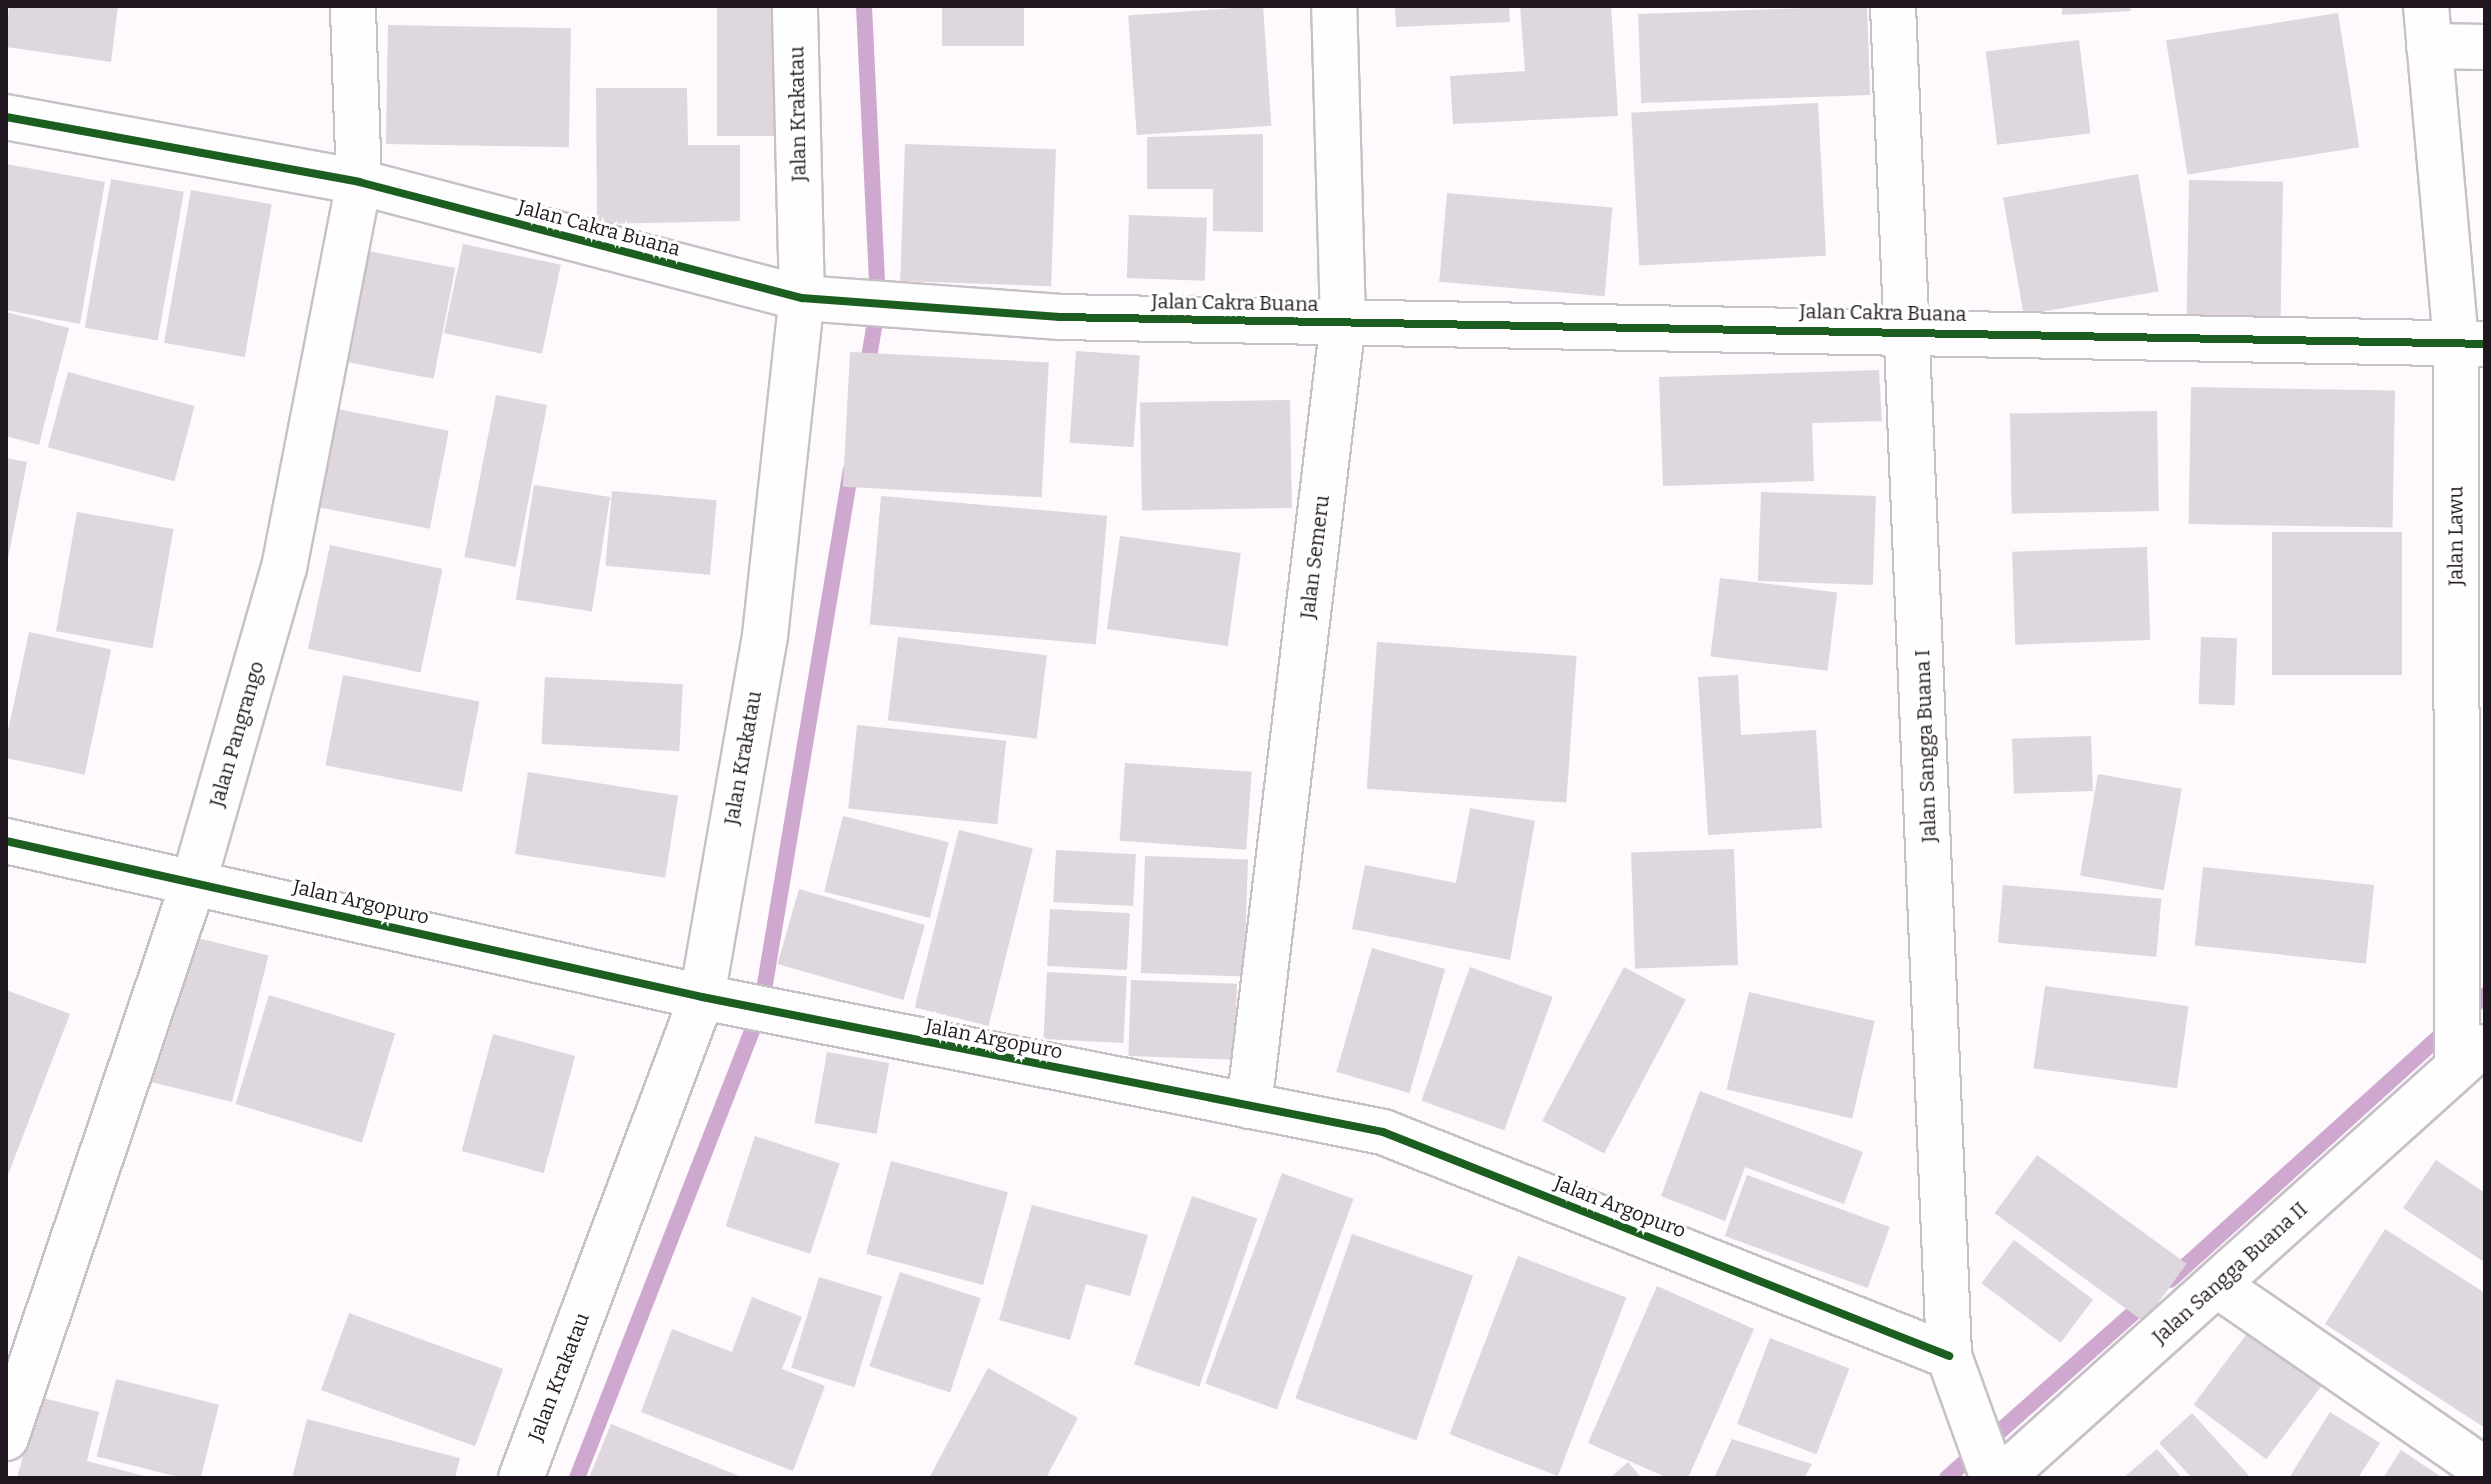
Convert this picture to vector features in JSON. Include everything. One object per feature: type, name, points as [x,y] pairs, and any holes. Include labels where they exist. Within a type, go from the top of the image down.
[{"type":"street","name":"Jalan Pangrango","points":[[6,1438],[194,881],[284,568],[359,182],[353,6]]},
{"type":"street","name":"Jalan Krakatau","points":[[521,1478],[702,997],[765,636],[802,298],[795,6]]},
{"type":"street","name":"Jalan Semeru","points":[[1249,1106],[1343,321],[1334,6]]},
{"type":"street","name":"Jalan Sangga Buana I","points":[[1893,6],[1911,329],[1949,1356],[1993,1478]]},
{"type":"street","points":[[2428,26],[2485,47]]},
{"type":"street","name":"Jalan Lawu","points":[[2428,26],[2470,344],[2478,1050]]},
{"type":"street","name":"Jalan Cakra Buana","points":[[6,117],[359,182],[802,298],[1059,317],[1911,329],[2470,344]]},
{"type":"street","name":"Jalan Argopuro","points":[[6,841],[702,997],[1383,1132],[1949,1356]]},
{"type":"street","name":"Jalan Sangga Buana II","points":[[2001,1478],[2478,1050]]},
{"type":"street","points":[[2217,1285],[2485,1470]]},
{"type":"building","points":[[9,6],[118,6],[111,62],[6,47]]},
{"type":"building","points":[[717,6],[782,6],[782,136],[717,136]]},
{"type":"building","points":[[942,6],[1024,6],[1024,46],[942,46]]},
{"type":"building","points":[[1263,6],[1271,126],[1137,135],[1128,15]]},
{"type":"building","points":[[1395,6],[1509,6],[1510,22],[1396,27]]},
{"type":"building","points":[[1520,6],[1611,6],[1618,116],[1453,124],[1450,76],[1525,71]]},
{"type":"building","points":[[1867,6],[1870,95],[1641,103],[1638,14]]},
{"type":"building","points":[[2062,6],[2130,6],[2131,11],[2062,15]]},
{"type":"building","points":[[2338,13],[2359,147],[2187,175],[2166,40]]},
{"type":"building","points":[[388,25],[571,28],[569,147],[386,144]]},
{"type":"building","points":[[2079,40],[2090,133],[1997,145],[1986,51]]},
{"type":"building","points":[[596,88],[687,88],[688,145],[740,145],[740,221],[597,224]]},
{"type":"building","points":[[1818,103],[1826,256],[1639,266],[1631,113]]},
{"type":"building","points":[[1263,134],[1263,232],[1213,231],[1213,189],[1147,189],[1147,137]]},
{"type":"building","points":[[905,144],[1056,149],[1051,286],[900,281]]},
{"type":"building","points":[[6,164],[105,182],[80,324],[6,310]]},
{"type":"building","points":[[2138,174],[2159,291],[2024,315],[2003,198]]},
{"type":"building","points":[[111,179],[184,192],[158,341],[85,328]]},
{"type":"building","points":[[2189,180],[2283,182],[2280,326],[2186,324]]},
{"type":"building","points":[[191,190],[272,204],[245,357],[164,343]]},
{"type":"building","points":[[1447,193],[1612,207],[1605,296],[1439,282]]},
{"type":"building","points":[[1129,215],[1207,218],[1205,281],[1127,278]]},
{"type":"building","points":[[463,244],[561,265],[542,354],[444,333]]},
{"type":"building","points":[[358,249],[455,268],[434,379],[336,360]]},
{"type":"building","points":[[6,312],[69,328],[39,445],[6,436]]},
{"type":"building","points":[[1076,351],[1140,355],[1133,447],[1070,443]]},
{"type":"building","points":[[850,352],[1049,362],[1042,497],[843,487]]},
{"type":"building","points":[[1879,370],[1882,421],[1812,423],[1814,481],[1663,486],[1659,377]]},
{"type":"building","points":[[68,372],[195,406],[174,481],[48,447]]},
{"type":"building","points":[[2191,387],[2395,391],[2393,528],[2189,524]]},
{"type":"building","points":[[496,395],[547,405],[516,567],[465,557]]},
{"type":"building","points":[[1290,400],[1292,508],[1142,511],[1140,403]]},
{"type":"building","points":[[332,408],[449,431],[430,529],[313,506]]},
{"type":"building","points":[[2157,411],[2159,511],[2012,514],[2010,414]]},
{"type":"building","points":[[6,458],[27,462],[7,563],[6,562]]},
{"type":"building","points":[[534,485],[610,497],[592,612],[516,600]]},
{"type":"building","points":[[612,491],[717,500],[710,575],[605,566]]},
{"type":"building","points":[[1761,492],[1876,496],[1873,585],[1758,581]]},
{"type":"building","points":[[881,496],[1107,516],[1096,644],[870,625]]},
{"type":"building","points":[[77,512],[174,529],[152,648],[56,631]]},
{"type":"building","points":[[2272,532],[2402,532],[2402,675],[2272,675]]},
{"type":"building","points":[[1120,536],[1241,553],[1228,646],[1107,629]]},
{"type":"building","points":[[330,545],[442,569],[420,673],[308,649]]},
{"type":"building","points":[[2147,547],[2150,640],[2015,645],[2012,552]]},
{"type":"building","points":[[1720,578],[1837,592],[1827,671],[1710,656]]},
{"type":"building","points":[[29,632],[111,649],[85,775],[6,758],[6,740]]},
{"type":"building","points":[[898,637],[1047,655],[1037,739],[888,720]]},
{"type":"building","points":[[2201,637],[2237,638],[2235,705],[2199,704]]},
{"type":"building","points":[[1377,642],[1577,656],[1566,803],[1367,789]]},
{"type":"building","points":[[343,675],[479,702],[462,792],[325,765]]},
{"type":"building","points":[[1738,675],[1741,735],[1816,730],[1822,828],[1708,835],[1698,677]]},
{"type":"building","points":[[545,677],[683,684],[679,751],[541,744]]},
{"type":"building","points":[[857,725],[1006,741],[997,824],[848,809]]},
{"type":"building","points":[[2091,736],[2093,791],[2014,794],[2012,739]]},
{"type":"building","points":[[1125,763],[1252,772],[1246,850],[1120,841]]},
{"type":"building","points":[[528,772],[678,796],[665,878],[515,854]]},
{"type":"building","points":[[2098,774],[2182,789],[2164,890],[2080,875]]},
{"type":"building","points":[[1470,808],[1535,821],[1510,960],[1352,929],[1365,865],[1456,883]]},
{"type":"building","points":[[843,816],[949,842],[930,918],[824,892]]},
{"type":"building","points":[[959,830],[1033,848],[988,1026],[915,1008]]},
{"type":"building","points":[[1734,849],[1738,965],[1635,969],[1631,853]]},
{"type":"building","points":[[1056,850],[1136,854],[1133,906],[1053,902]]},
{"type":"building","points":[[1145,856],[1248,860],[1244,977],[1141,973]]},
{"type":"building","points":[[2203,867],[2374,885],[2366,964],[2195,946]]},
{"type":"building","points":[[2003,885],[2161,899],[2156,957],[1998,943]]},
{"type":"building","points":[[799,889],[925,925],[903,1000],[778,964]]},
{"type":"building","points":[[1050,909],[1130,913],[1127,970],[1047,966]]},
{"type":"building","points":[[186,935],[268,956],[232,1102],[149,1082]]},
{"type":"building","points":[[1372,948],[1445,969],[1409,1093],[1336,1072]]},
{"type":"building","points":[[1470,967],[1553,997],[1504,1131],[1421,1100]]},
{"type":"building","points":[[1624,967],[1686,1000],[1604,1153],[1542,1121]]},
{"type":"building","points":[[1047,972],[1127,976],[1123,1043],[1043,1039]]},
{"type":"building","points":[[1131,980],[1237,984],[1234,1060],[1128,1056]]},
{"type":"building","points":[[2045,986],[2189,1006],[2177,1088],[2033,1068]]},
{"type":"building","points":[[6,990],[70,1014],[6,1180]]},
{"type":"building","points":[[1749,992],[1875,1021],[1852,1118],[1727,1089]]},
{"type":"building","points":[[269,995],[395,1034],[362,1143],[236,1104]]},
{"type":"building","points":[[493,1034],[575,1056],[544,1173],[462,1151]]},
{"type":"building","points":[[827,1052],[889,1063],[877,1134],[814,1123]]},
{"type":"building","points":[[1700,1091],[1863,1152],[1844,1204],[1745,1167],[1725,1221],[1661,1196]]},
{"type":"building","points":[[755,1136],[840,1164],[810,1254],[726,1226]]},
{"type":"building","points":[[2037,1155],[2187,1264],[2144,1322],[1995,1213]]},
{"type":"building","points":[[2436,1160],[2485,1193],[2484,1262],[2403,1208]]},
{"type":"building","points":[[891,1161],[1008,1192],[983,1285],[866,1254]]},
{"type":"building","points":[[1282,1173],[1353,1199],[1277,1409],[1205,1383]]},
{"type":"building","points":[[1747,1175],[1890,1227],[1868,1288],[1725,1236]]},
{"type":"building","points":[[1192,1196],[1257,1218],[1199,1387],[1134,1364]]},
{"type":"building","points":[[1032,1205],[1148,1235],[1130,1296],[1086,1284],[1070,1340],[999,1320]]},
{"type":"building","points":[[2385,1229],[2485,1293],[2485,1428],[2325,1324]]},
{"type":"building","points":[[1352,1234],[1473,1276],[1416,1440],[1295,1399]]},
{"type":"building","points":[[2014,1240],[2093,1300],[2061,1343],[1982,1283]]},
{"type":"building","points":[[1518,1256],[1626,1298],[1558,1476],[1450,1434]]},
{"type":"building","points":[[900,1272],[981,1298],[950,1392],[869,1366]]},
{"type":"building","points":[[819,1277],[882,1296],[854,1387],[791,1368]]},
{"type":"building","points":[[1657,1286],[1754,1329],[1688,1478],[1668,1478],[1588,1443]]},
{"type":"building","points":[[752,1297],[802,1317],[782,1369],[825,1386],[793,1471],[641,1412],[672,1329],[732,1352]]},
{"type":"building","points":[[349,1313],[503,1369],[475,1446],[321,1390]]},
{"type":"building","points":[[2258,1319],[2331,1374],[2266,1459],[2194,1404]]},
{"type":"building","points":[[1770,1338],[1849,1368],[1816,1454],[1737,1424]]},
{"type":"building","points":[[988,1368],[1078,1418],[1046,1478],[929,1478]]},
{"type":"building","points":[[116,1379],[219,1405],[201,1478],[182,1478],[97,1457]]},
{"type":"building","points":[[39,1397],[99,1412],[87,1461],[152,1478],[17,1478]]},
{"type":"building","points":[[2330,1412],[2380,1443],[2358,1478],[2289,1478]]},
{"type":"building","points":[[2192,1413],[2251,1478],[2192,1478],[2159,1443]]},
{"type":"building","points":[[307,1419],[460,1458],[455,1478],[292,1478]]},
{"type":"building","points":[[611,1424],[744,1478],[589,1478]]},
{"type":"building","points":[[1732,1439],[1812,1464],[1804,1478],[1714,1478]]},
{"type":"building","points":[[2157,1449],[2182,1478],[2123,1478]]},
{"type":"building","points":[[2401,1450],[2443,1478],[2383,1478]]},
{"type":"building","points":[[1628,1462],[1642,1478],[1610,1478]]},
{"type":"waterway","points":[[864,6],[878,304],[866,375]]},
{"type":"waterway","points":[[577,1478],[761,1008],[851,469]]},
{"type":"waterway","points":[[2170,1280],[2485,995]]},
{"type":"waterway","points":[[1947,1478],[2147,1301]]},
{"type":"cycle path","points":[[6,117],[359,182],[802,298],[1059,317],[2485,344]]},
{"type":"cycle path","points":[[6,841],[702,997],[1383,1132],[1949,1356]]}]
